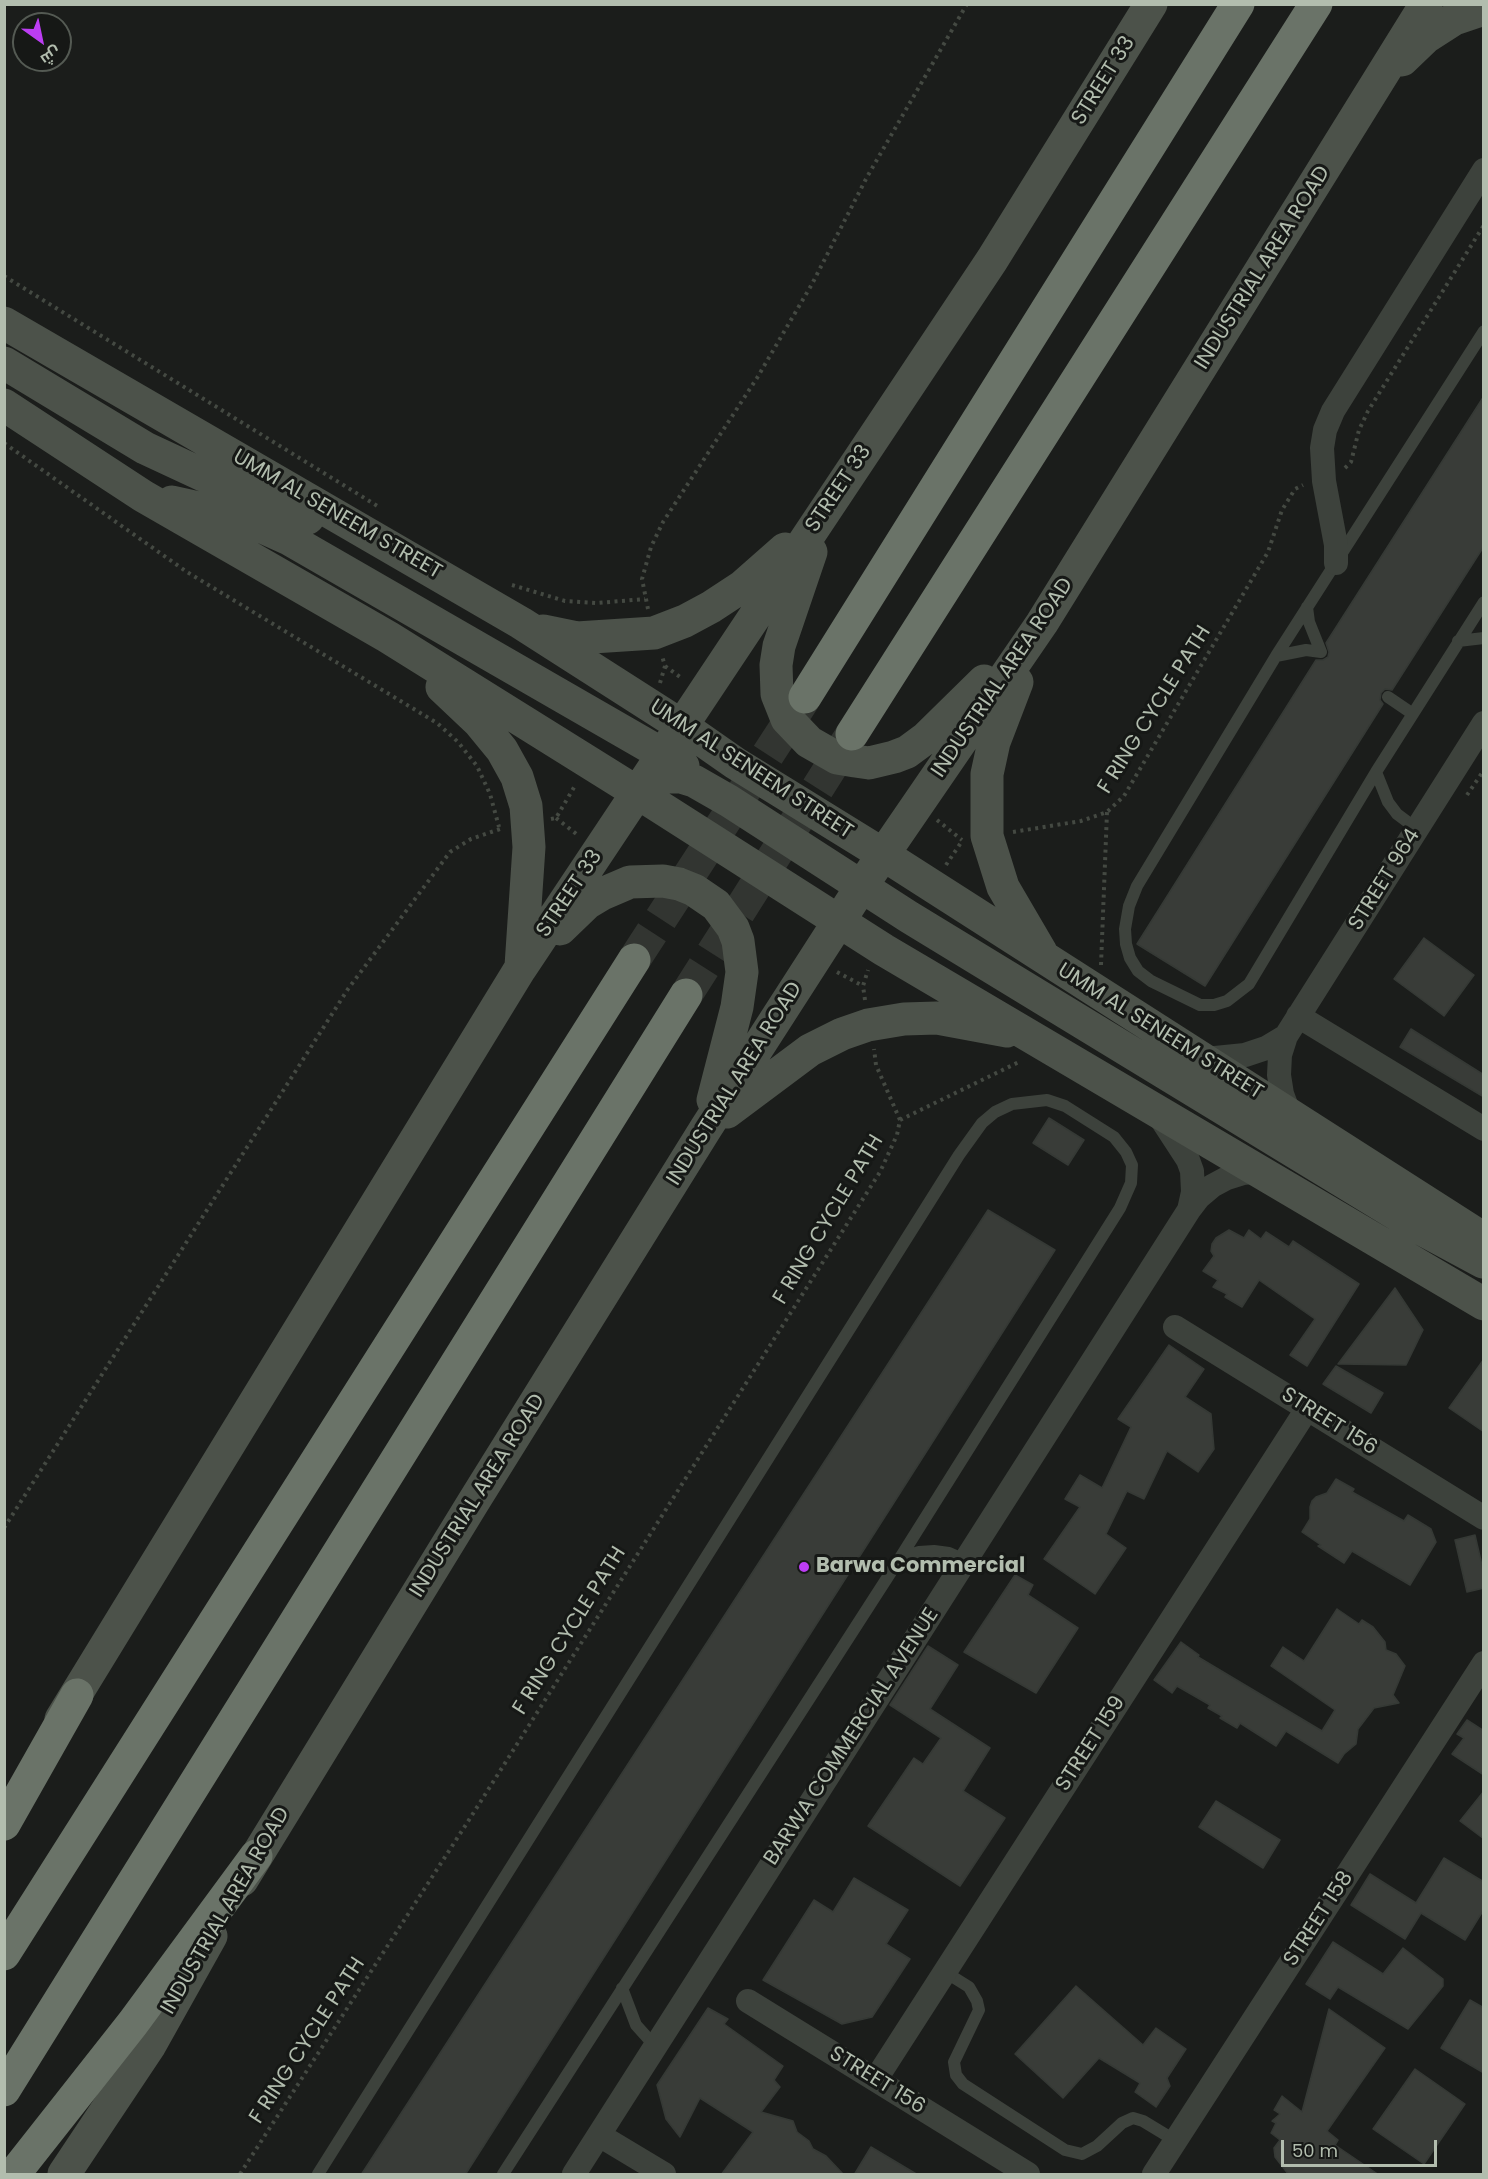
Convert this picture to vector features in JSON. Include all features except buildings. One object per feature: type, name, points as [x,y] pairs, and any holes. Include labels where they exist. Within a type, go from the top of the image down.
[{"type":"highway","points":[[805,697],[1238,4]]},
{"type":"highway","points":[[852,734],[1316,4]]},
{"type":"highway","points":[[4,1954],[634,960]]},
{"type":"highway","points":[[4,2090],[686,995]]},
{"type":"highway","points":[[4,1824],[77,1695]]},
{"type":"highway","points":[[14,2175],[133,2023],[256,1856]]},
{"type":"main road","name":"STREET 33","points":[[520,969],[992,260],[1151,4]]},
{"type":"main road","name":"INDUSTRIAL AREA ROAD","points":[[64,2175],[150,2045],[256,1856],[706,1128],[861,887],[1042,623],[1379,82],[1425,4]]},
{"type":"main road","points":[[1379,82],[1426,37],[1454,19],[1484,9]]},
{"type":"main road","points":[[4,310],[38,342]]},
{"type":"main road","name":"UMM AL SENEEM STREET","points":[[4,323],[521,623],[682,726],[735,763],[884,855],[1484,1239]]},
{"type":"main road","points":[[4,363],[145,448],[203,475],[429,568]]},
{"type":"main road","points":[[4,405],[143,496],[388,637],[884,950],[1484,1304]]},
{"type":"main road","points":[[143,496],[240,517],[289,539],[664,754],[846,864],[865,867],[884,855]]},
{"type":"main road","points":[[825,510],[779,646],[776,665],[777,694],[787,719],[804,738],[821,751],[837,758],[869,763],[907,752],[935,730],[1042,623]]},
{"type":"main road","points":[[521,623],[550,633],[578,638],[654,633],[711,608],[743,586],[771,564],[825,510]]},
{"type":"main road","points":[[1042,623],[1010,697],[994,742],[987,774],[987,836],[1003,887],[1046,960]]},
{"type":"main road","points":[[388,637],[479,722],[502,750],[517,777],[526,806],[529,847],[520,969]]},
{"type":"main road","points":[[638,793],[654,782],[667,777],[681,777],[694,781],[729,801],[861,887],[1416,1226],[1484,1262]]},
{"type":"main road","points":[[4,1803],[77,1695],[520,969],[587,903],[630,882],[663,880],[694,890],[716,905],[733,928],[738,941],[742,972],[737,1007],[706,1128]]},
{"type":"main road","points":[[706,1128],[769,1078],[810,1050],[842,1034],[868,1025],[904,1019],[937,1018],[1041,1042]]},
{"type":"street","points":[[1336,563],[1324,481],[1322,448],[1325,430],[1333,411],[1484,170]]},
{"type":"street","name":"STREET 964","points":[[1289,1113],[1282,1094],[1279,1075],[1280,1055],[1292,1026],[1484,723]]},
{"type":"street","points":[[1292,1026],[1484,1129]]},
{"type":"street","name":"STREET 964","points":[[1204,1059],[1245,1055],[1266,1048],[1292,1026]]},
{"type":"street","name":"BARWA COMMERCIAL AVENUE","points":[[1158,1113],[1188,1160],[1192,1171],[1193,1192],[1189,1210]]},
{"type":"street","name":"BARWA COMMERCIAL AVENUE","points":[[574,2175],[654,2045],[1189,1210],[1199,1197],[1220,1182],[1243,1173],[1260,1172]]},
{"type":"street","name":"STREET 156","points":[[1175,1327],[1484,1518]]},
{"type":"street","name":"STREET 159","points":[[876,2079],[1307,1408]]},
{"type":"street","name":"STREET 158","points":[[1154,2175],[1484,1664]]},
{"type":"street","name":"STREET 156","points":[[748,2001],[876,2079],[1002,2168],[1028,2175]]},
{"type":"street","points":[[599,2135],[664,2175]]},
{"type":"lane","points":[[1484,331],[1276,656],[1137,886],[1129,906],[1125,929],[1130,958],[1138,971],[1151,981],[1200,1005],[1214,1005],[1227,1001],[1249,984],[1376,772],[1484,602]]},
{"type":"lane","points":[[1276,656],[1291,651],[1321,652],[1309,622],[1307,607]]},
{"type":"lane","points":[[1458,641],[1484,638]]},
{"type":"lane","points":[[1388,697],[1413,714]]},
{"type":"lane","points":[[1376,772],[1388,802],[1406,822],[1416,829]]},
{"type":"lane","points":[[318,2175],[959,1155],[982,1123],[995,1112],[1012,1104],[1047,1100],[1065,1106],[1114,1137],[1126,1152],[1132,1165],[1131,1183],[1120,1208],[900,1558],[503,2175]]},
{"type":"lane","points":[[900,1558],[919,1552],[934,1551],[949,1553],[965,1560]]},
{"type":"lane","points":[[945,1972],[969,1987],[979,2010],[954,2062],[956,2074],[963,2084],[1065,2150],[1082,2154],[1097,2146],[1122,2123],[1133,2118],[1143,2121],[1176,2141]]},
{"type":"lane","points":[[622,1988],[636,2025],[654,2045]]},
{"type":"path","name":"F RING CYCLE PATH","points":[[932,886],[963,840],[1081,821],[1107,812],[1124,796],[1268,552],[1282,510],[1294,489],[1309,482],[1324,481],[1340,474],[1351,462],[1359,430],[1368,411],[1484,225]]},
{"type":"path","points":[[4,276],[380,508]]},
{"type":"path","points":[[4,443],[187,572],[437,723],[458,742],[477,766],[490,794],[500,828]]},
{"type":"path","points":[[508,584],[565,601],[597,603],[645,599]]},
{"type":"path","points":[[1100,994],[1107,812]]},
{"type":"path","name":"F RING CYCLE PATH","points":[[240,2175],[467,1823],[880,1172],[897,1135],[900,1120],[876,1065],[863,986],[868,969],[884,950]]},
{"type":"path","points":[[900,1120],[1041,1042]]},
{"type":"tunnel","points":[[634,960],[804,699]]},
{"type":"tunnel","points":[[686,995],[852,734]]},
{"type":"place","name":"Barwa Commercial","points":[[804,1567]]}]
